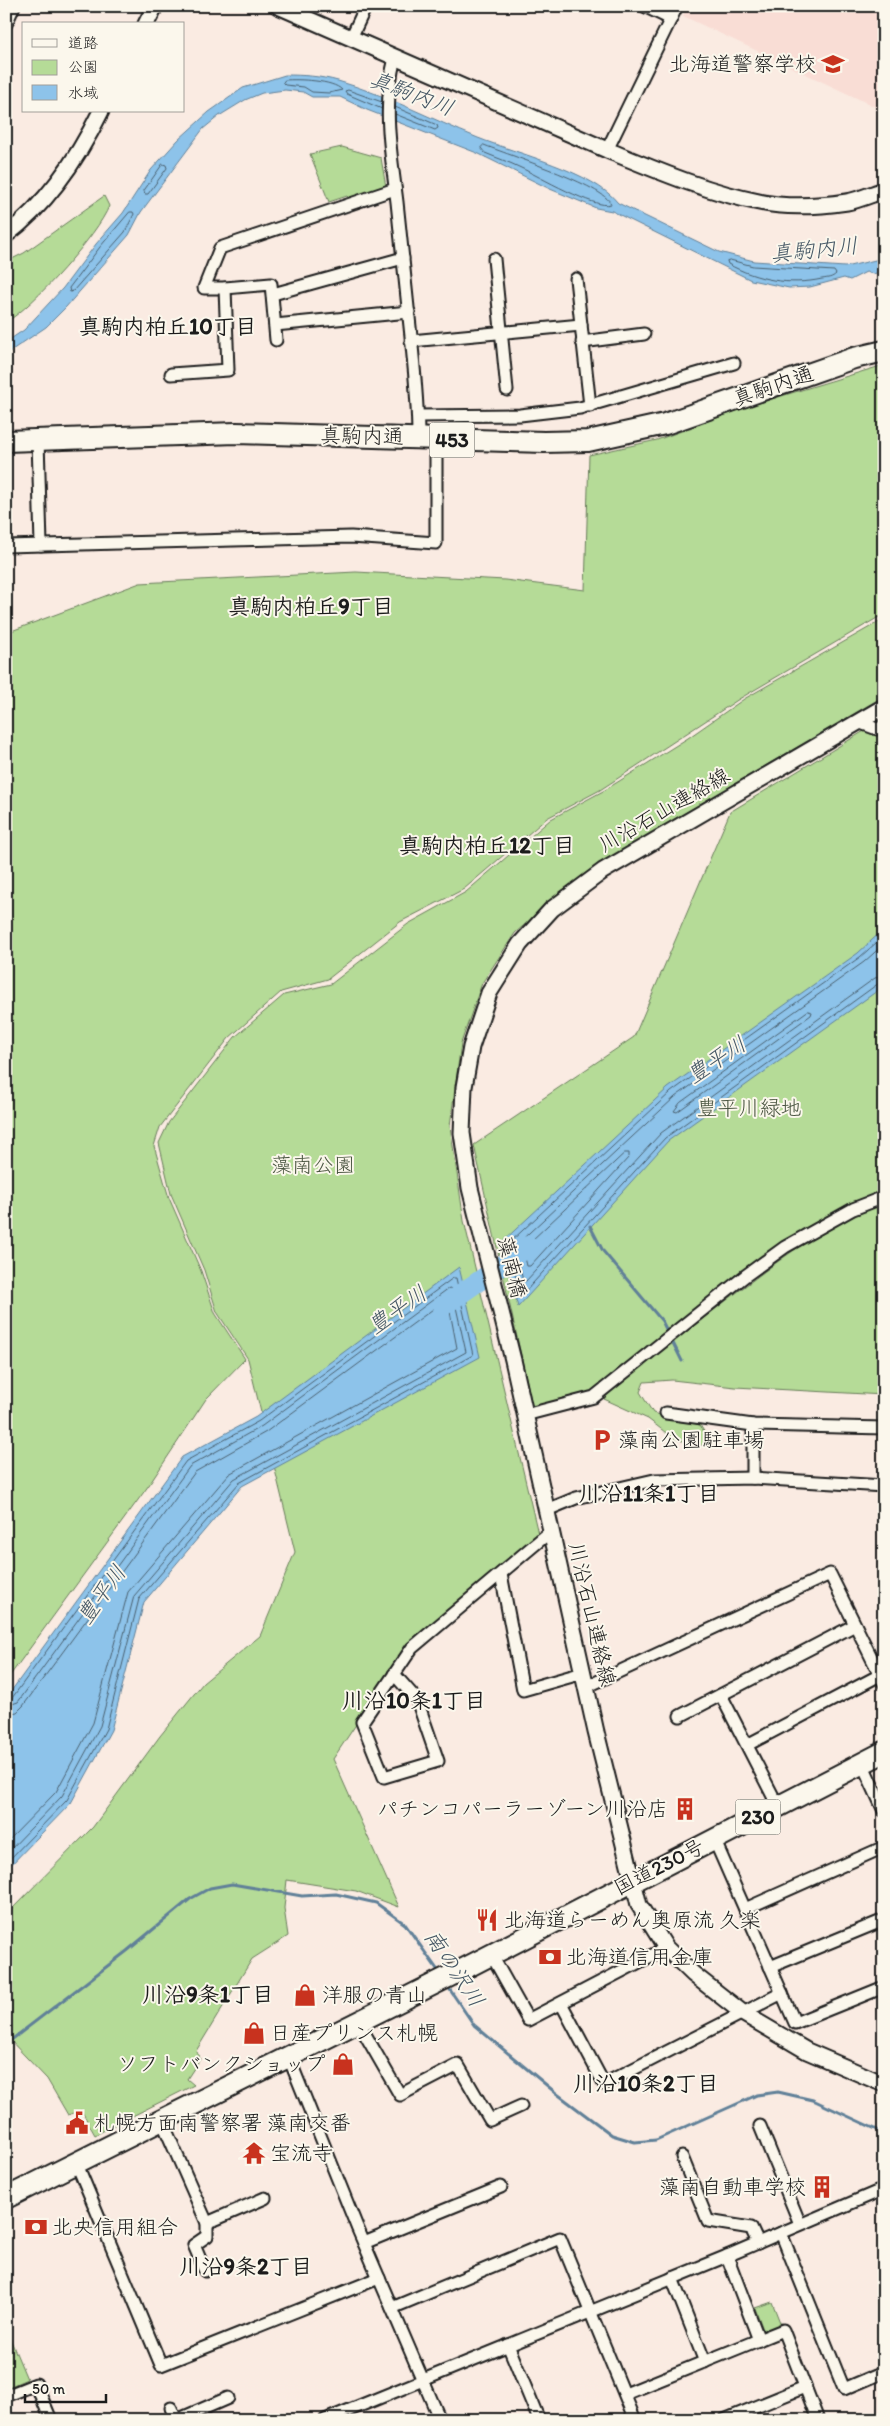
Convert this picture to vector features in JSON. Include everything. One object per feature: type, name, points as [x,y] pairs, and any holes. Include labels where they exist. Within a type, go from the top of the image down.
[{"type":"highway","name":"真駒内通","points":[[6,441],[236,433],[544,442],[588,441],[629,434],[665,424],[854,358],[884,351]]},
{"type":"highway","name":"国道230号","points":[[6,2198],[289,2058],[884,1752]]},
{"type":"street","points":[[6,24],[14,6]]},
{"type":"street","points":[[147,22],[155,6]]},
{"type":"street","points":[[278,6],[607,150],[669,175],[760,202],[803,205],[849,202],[884,190]]},
{"type":"street","points":[[351,38],[366,6]]},
{"type":"street","points":[[644,6],[671,19]]},
{"type":"street","points":[[607,150],[677,6]]},
{"type":"street","points":[[6,546],[351,537],[436,543],[427,438],[418,416],[396,189],[389,143],[390,76],[395,58]]},
{"type":"street","points":[[6,235],[50,194],[78,155],[101,112]]},
{"type":"street","points":[[276,340],[271,284],[204,288],[220,248],[396,189]]},
{"type":"street","points":[[273,294],[403,258]]},
{"type":"street","points":[[494,259],[503,334],[507,390]]},
{"type":"street","points":[[576,279],[590,406]]},
{"type":"street","points":[[171,374],[228,370],[225,288]]},
{"type":"street","points":[[275,325],[409,312]]},
{"type":"street","points":[[411,341],[581,326]]},
{"type":"street","points":[[582,342],[644,334]]},
{"type":"street","points":[[418,416],[537,414],[590,406],[734,363]]},
{"type":"street","points":[[38,440],[41,545]]},
{"type":"street","name":"川沿石山連絡線","points":[[470,1188],[462,1132],[464,1087],[471,1047],[489,993],[509,959],[531,931],[552,909],[603,871],[884,707]]},
{"type":"street","points":[[858,722],[878,729],[884,726]]},
{"type":"street","name":"藻南橋","points":[[470,1188],[512,1356]]},
{"type":"street","points":[[525,1415],[594,1397],[745,1276],[785,1247],[853,1209],[884,1197]]},
{"type":"street","name":"川沿石山連絡線","points":[[512,1356],[585,1680],[639,1906],[666,1948],[693,1974],[744,2014],[807,2050],[884,2084]]},
{"type":"street","points":[[666,1413],[754,1425],[884,1428]]},
{"type":"street","points":[[753,1478],[754,1425]]},
{"type":"street","points":[[547,1510],[576,1498],[654,1480],[753,1478],[884,1486]]},
{"type":"street","points":[[394,1674],[417,1700],[438,1760],[384,1777],[362,1722],[394,1674],[412,1648],[551,1531]]},
{"type":"street","points":[[501,1574],[523,1690],[585,1680],[830,1574],[882,1679],[746,1745]]},
{"type":"street","points":[[680,1716],[855,1625]]},
{"type":"street","points":[[721,1696],[778,1806]]},
{"type":"street","points":[[862,1763],[884,1811]]},
{"type":"street","points":[[714,1839],[795,2023],[884,1987]]},
{"type":"street","points":[[745,1909],[884,1847]]},
{"type":"street","points":[[770,1967],[884,1920]]},
{"type":"street","points":[[492,1954],[528,2020],[666,1948]]},
{"type":"street","points":[[561,2003],[604,2084],[744,2014],[760,2002],[782,1993]]},
{"type":"street","points":[[358,2022],[400,2095],[458,2066],[490,2120],[521,2106]]},
{"type":"street","points":[[289,2058],[364,2243],[440,2420]]},
{"type":"street","points":[[162,2121],[207,2224],[207,2236],[194,2245],[205,2270]]},
{"type":"street","points":[[760,2126],[800,2224]]},
{"type":"street","points":[[682,2156],[708,2221],[751,2228],[758,2244]]},
{"type":"street","points":[[76,2162],[161,2365],[379,2278]]},
{"type":"street","points":[[364,2243],[501,2187]]},
{"type":"street","points":[[325,2420],[758,2244],[800,2224],[884,2189]]},
{"type":"street","points":[[207,2224],[264,2198]]},
{"type":"street","points":[[781,2233],[844,2389],[884,2372]]},
{"type":"street","points":[[392,2308],[560,2238],[635,2420]]},
{"type":"street","points":[[727,2256],[760,2340]]},
{"type":"street","points":[[672,2278],[705,2362]]},
{"type":"street","points":[[625,2394],[783,2330],[818,2420]]},
{"type":"street","points":[[508,2345],[539,2420]]},
{"type":"street","points":[[6,2396],[36,2384],[51,2420]]},
{"type":"street","points":[[724,2420],[805,2387]]},
{"type":"street","points":[[170,2408],[176,2420],[228,2398]]},
{"type":"shaded area","name":"北海道警察学校","points":[[687,6],[884,6],[884,111],[683,16]]},
{"type":"green space","points":[[342,147],[381,158],[386,187],[350,199],[347,196],[329,202],[310,154]]},
{"type":"green space","points":[[104,196],[109,206],[103,218],[79,251],[32,302],[6,322],[6,262],[24,253]]},
{"type":"green space","points":[[884,365],[884,614],[739,699],[600,790],[547,818],[464,889],[400,922],[328,979],[281,992],[229,1038],[160,1127],[154,1146],[169,1198],[201,1271],[215,1313],[245,1359],[206,1399],[149,1485],[6,1681],[6,633],[140,583],[356,572],[505,580],[585,590],[589,455],[657,440],[755,404]]},
{"type":"green space","name":"藻南公園","points":[[884,619],[884,696],[680,816],[567,888],[515,933],[482,983],[461,1043],[450,1126],[464,1221],[539,1538],[446,1615],[369,1705],[333,1759],[399,1907],[356,1891],[287,1880],[284,1908],[288,1936],[252,1959],[196,2051],[200,2059],[187,2079],[194,2085],[95,2135],[81,2110],[68,2115],[47,2079],[6,2036],[6,1915],[93,1827],[160,1736],[203,1683],[260,1636],[295,1552],[248,1359],[217,1312],[204,1270],[171,1194],[159,1143],[169,1122],[235,1037],[284,995],[331,984],[408,924],[466,892],[551,819],[605,790],[688,738],[744,699]]},
{"type":"green space","name":"豊平川緑地","points":[[884,719],[884,1193],[845,1208],[595,1392],[533,1409],[474,1145],[634,1037],[730,812]]},
{"type":"green space","points":[[884,1202],[884,1395],[735,1387],[672,1380],[644,1382],[640,1392],[653,1413],[700,1425],[708,1438],[705,1446],[674,1439],[648,1419],[604,1399],[613,1389],[783,1258],[821,1233],[862,1211]]},
{"type":"green space","points":[[772,2302],[781,2325],[764,2332],[755,2308]]},
{"type":"green space","points":[[6,2329],[27,2379],[6,2388]]},
{"type":"water","points":[[285,75],[325,78],[338,81],[391,100],[478,138],[553,164],[591,182],[607,192],[618,203],[719,252],[754,261],[845,267],[884,258],[884,271],[873,274],[866,272],[850,280],[844,278],[810,287],[789,288],[751,280],[612,211],[596,208],[550,189],[477,153],[367,110],[340,97],[312,97],[303,92],[285,90],[262,93],[245,100],[219,116],[203,129],[141,212],[129,235],[66,307],[46,327],[6,354],[6,342],[24,330],[63,288],[96,244],[123,213],[151,170],[178,140],[209,112],[243,88]]},
{"type":"water","points":[[884,929],[884,986],[668,1141],[518,1307],[501,1243],[668,1088],[858,953]]},
{"type":"water","points":[[459,1267],[480,1357],[242,1486],[144,1602],[111,1730],[71,1803],[6,1870],[6,1698],[182,1457],[256,1417]]},
{"type":"waterway","points":[[590,1226],[603,1251],[662,1321],[668,1333]]},
{"type":"waterway","name":"豊平川","points":[[443,1306],[527,1246]]},
{"type":"waterway","points":[[671,1339],[682,1361]]},
{"type":"waterway","name":"南の沢川","points":[[6,2044],[127,1951],[190,1899],[210,1888],[232,1884],[302,1896],[336,1894],[376,1903],[405,1924],[439,1972]]},
{"type":"waterway","name":"南の沢川","points":[[446,1984],[474,2025],[556,2093],[612,2135],[635,2142],[656,2140],[757,2095],[778,2092],[813,2100],[884,2133]]},
{"type":"place","name":"北海道警察学校","points":[[833,64]]},
{"type":"place","name":"藻南公園駐車場","points":[[602,1440]]},
{"type":"place","name":"パチンコパーラーゾーン川沿店","points":[[685,1809]]},
{"type":"place","name":"北海道らーめん奥原流 久楽","points":[[487,1920]]},
{"type":"place","name":"北海道信用金庫","points":[[550,1957]]},
{"type":"place","name":"洋服の青山","points":[[305,1995]]},
{"type":"place","name":"日産プリンス札幌","points":[[254,2033]]},
{"type":"place","name":"ソフトバンクショップ","points":[[343,2064]]},
{"type":"place","name":"札幌方面南警察署 藻南交番","points":[[77,2123]]},
{"type":"place","name":"宝流寺","points":[[254,2153]]},
{"type":"place","name":"藻南自動車学校","points":[[822,2187]]},
{"type":"place","name":"北央信用組合","points":[[36,2227]]},
{"type":"district","name":"真駒内柏丘10丁目","points":[[168,326]]},
{"type":"district","name":"真駒内柏丘9丁目","points":[[311,606]]},
{"type":"district","name":"真駒内柏丘12丁目","points":[[487,845]]},
{"type":"district","name":"川沿11条1丁目","points":[[649,1493]]},
{"type":"district","name":"川沿10条1丁目","points":[[414,1700]]},
{"type":"district","name":"川沿9条1丁目","points":[[208,1994]]},
{"type":"district","name":"川沿10条2丁目","points":[[646,2083]]},
{"type":"district","name":"川沿9条2丁目","points":[[246,2266]]},
{"type":"water label","name":"真駒内川","points":[[412,93]]},
{"type":"water label","name":"真駒内川","points":[[814,249]]}]
